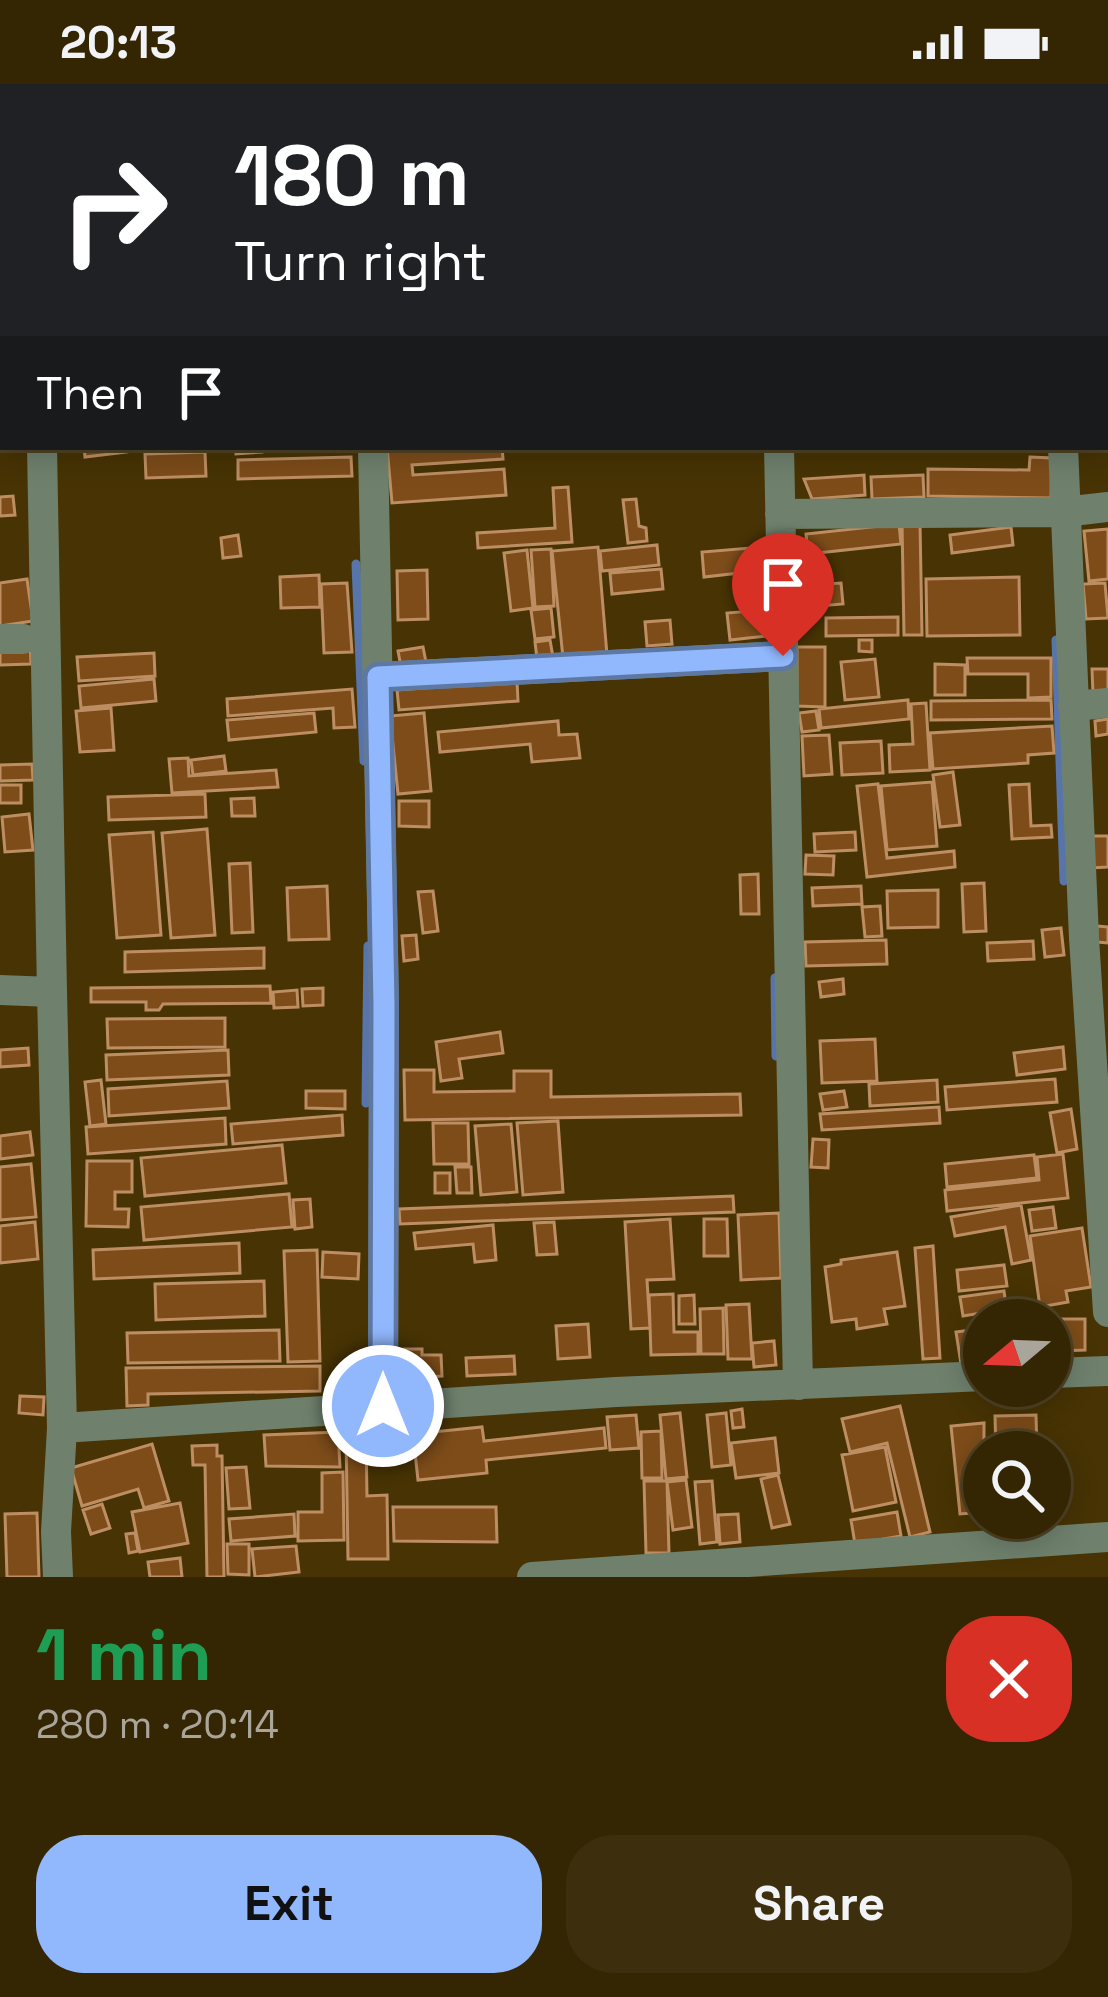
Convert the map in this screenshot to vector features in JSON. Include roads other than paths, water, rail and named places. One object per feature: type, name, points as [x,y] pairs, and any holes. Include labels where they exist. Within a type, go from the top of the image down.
[{"type":"street","points":[[42,450],[62,1428],[58,1577]]},
{"type":"street","points":[[374,450],[384,1005],[383,1406]]},
{"type":"street","points":[[779,450],[798,1385]]},
{"type":"street","points":[[1063,450],[1108,1312]]},
{"type":"street","points":[[780,514],[1064,512],[1108,507]]},
{"type":"street","points":[[378,677],[783,656]]},
{"type":"street","points":[[1073,706],[1108,704]]},
{"type":"street","points":[[0,990],[52,992]]},
{"type":"street","points":[[1071,1372],[1108,1370]]},
{"type":"street","points":[[62,1428],[383,1406],[963,1377]]},
{"type":"street","points":[[553,1576],[1108,1537]]},
{"type":"waterway","points":[[356,564],[364,761]]},
{"type":"waterway","points":[[1056,640],[1064,881]]},
{"type":"waterway","points":[[366,1103],[368,946]]},
{"type":"waterway","points":[[775,978],[776,1056]]}]
